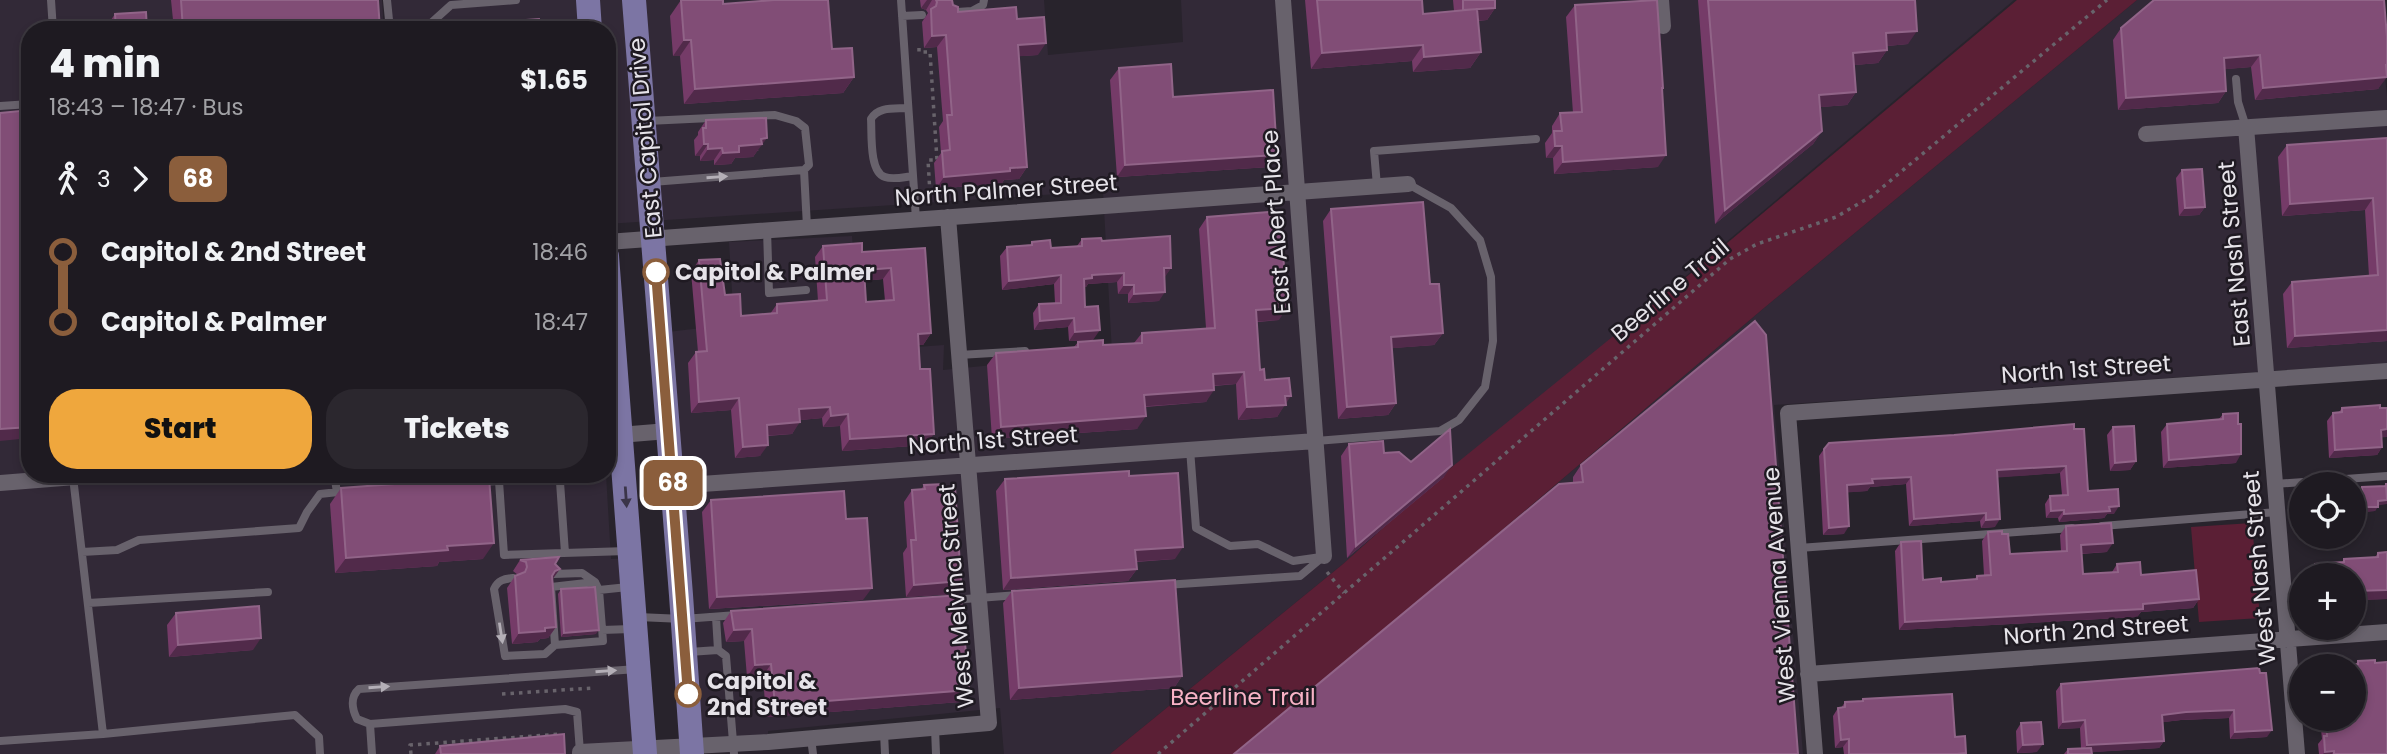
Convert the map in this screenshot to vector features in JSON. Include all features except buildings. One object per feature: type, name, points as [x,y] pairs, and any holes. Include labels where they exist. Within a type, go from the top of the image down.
[{"type":"main road","name":"East Capitol Drive","points":[[588,0],[589,21]]},
{"type":"main road","name":"East Capitol Drive","points":[[634,0],[673,486],[691,751]]},
{"type":"main road","points":[[616,451],[629,551],[645,751]]},
{"type":"street","name":"East Abert Place","points":[[1283,0],[1324,556]]},
{"type":"street","points":[[1661,0],[1662,26]]},
{"type":"street","points":[[2146,134],[2387,118]]},
{"type":"street","name":"East Nash Street","points":[[2246,127],[2267,379]]},
{"type":"street","name":"North Palmer Street","points":[[616,241],[1408,184]]},
{"type":"street","name":"West Melvina Street","points":[[935,728],[989,723],[948,217]]},
{"type":"street","name":"North 1st Street","points":[[1788,413],[2387,371]]},
{"type":"street","name":"West Nash Street","points":[[2267,379],[2297,754]]},
{"type":"street","name":"West Vienna Avenue","points":[[1788,413],[1815,754]]},
{"type":"street","points":[[616,436],[668,432]]},
{"type":"street","name":"North 1st Street","points":[[673,486],[1316,441]]},
{"type":"street","points":[[0,483],[21,481]]},
{"type":"street","name":"North 2nd Street","points":[[1808,674],[2387,632]]},
{"type":"street","points":[[580,753],[812,746],[884,732],[935,728]]},
{"type":"lane","points":[[51,0],[52,21]]},
{"type":"lane","points":[[387,0],[389,21]]},
{"type":"lane","points":[[433,21],[451,5],[516,0]]},
{"type":"lane","points":[[901,0],[916,219]]},
{"type":"lane","points":[[948,13],[972,10],[983,5],[984,0]]},
{"type":"lane","points":[[902,16],[919,15]]},
{"type":"lane","points":[[2235,79],[2238,102],[2246,127]]},
{"type":"lane","points":[[0,106],[21,105]]},
{"type":"lane","points":[[908,108],[880,110],[874,114],[871,119],[872,143],[874,166],[881,176],[913,176]]},
{"type":"lane","points":[[644,121],[775,115],[796,121],[805,128],[809,165],[804,170],[649,182]]},
{"type":"lane","points":[[1377,186],[1374,151],[1536,139]]},
{"type":"lane","points":[[804,170],[807,227]]},
{"type":"lane","points":[[1316,441],[1440,431],[1459,420],[1485,387],[1493,341],[1492,303],[1491,278],[1480,240],[1451,208],[1408,184]]},
{"type":"lane","points":[[766,230],[769,293],[806,290]]},
{"type":"lane","points":[[959,355],[1040,350]]},
{"type":"lane","points":[[1191,449],[1196,528],[1230,546],[1258,544],[1293,561],[1324,556]]},
{"type":"lane","points":[[2275,484],[2387,476]]},
{"type":"lane","points":[[74,483],[103,734]]},
{"type":"lane","points":[[336,483],[337,492]]},
{"type":"lane","points":[[499,483],[504,555],[629,551]]},
{"type":"lane","points":[[560,483],[565,553]]},
{"type":"lane","points":[[406,487],[433,485]]},
{"type":"lane","points":[[82,552],[117,550],[139,540],[299,528],[320,494],[351,491]]},
{"type":"lane","points":[[2090,527],[2277,513]]},
{"type":"lane","points":[[1799,548],[2077,528]]},
{"type":"lane","points":[[1162,585],[1300,576],[1324,556]]},
{"type":"lane","points":[[513,578],[503,579],[497,583],[495,589],[505,656],[545,654],[555,645],[603,641],[597,586],[582,573],[554,575]]},
{"type":"lane","points":[[555,645],[551,587],[632,587]]},
{"type":"lane","points":[[88,603],[268,592]]},
{"type":"lane","points":[[942,601],[1024,595]]},
{"type":"lane","points":[[602,630],[635,623],[748,614]]},
{"type":"lane","points":[[716,617],[718,650]]},
{"type":"lane","points":[[685,653],[718,650],[726,656],[734,749]]},
{"type":"lane","points":[[580,753],[578,712],[565,709],[370,724],[357,719],[352,701],[359,689],[639,669]]},
{"type":"lane","points":[[0,741],[295,715],[319,737],[320,754]]},
{"type":"lane","points":[[370,724],[372,754]]},
{"type":"lane","points":[[935,728],[936,754]]},
{"type":"lane","points":[[884,732],[885,754]]},
{"type":"path","name":"Beerline Trail","points":[[1158,754],[1730,259],[1757,244],[1836,216],[1872,196],[2107,0]]},
{"type":"path","points":[[919,15],[919,52],[930,52],[937,160],[928,160],[930,194]]},
{"type":"path","points":[[1324,556],[1327,572],[1344,593]]},
{"type":"path","points":[[411,754],[410,745],[561,734]]},
{"type":"shaded area","points":[[0,0],[382,0],[383,21],[21,21],[21,483],[607,483],[611,559],[630,558],[645,754],[0,754]]},
{"type":"shaded area","points":[[384,0],[1044,0],[1048,55],[1183,42],[1181,0],[2014,0],[1343,564],[1110,754],[1004,754],[1000,708],[768,731],[768,742],[691,747],[683,619],[760,610],[693,614],[668,332],[734,324],[729,242],[852,236],[861,351],[944,345],[943,370],[1112,353],[1103,191],[616,223],[616,21],[386,21]]},
{"type":"shaded area","points":[[2137,0],[2377,0],[2387,96],[2387,363],[1774,405],[1803,754],[1238,754],[1764,308]]},
{"type":"green space","name":"Beerline Trail","points":[[2017,0],[2137,0],[1764,308],[1238,754],[1110,754],[1343,564],[1442,475],[1701,265]]},
{"type":"green space","points":[[2252,523],[2260,618],[2199,622],[2191,527]]},
{"type":"bus line","name":"68","points":[[656,272],[688,694]]},
{"type":"place","name":"Capitol & Palmer","points":[[656,272]]},
{"type":"place","name":"Capitol & 2nd Street","points":[[688,694]]}]
